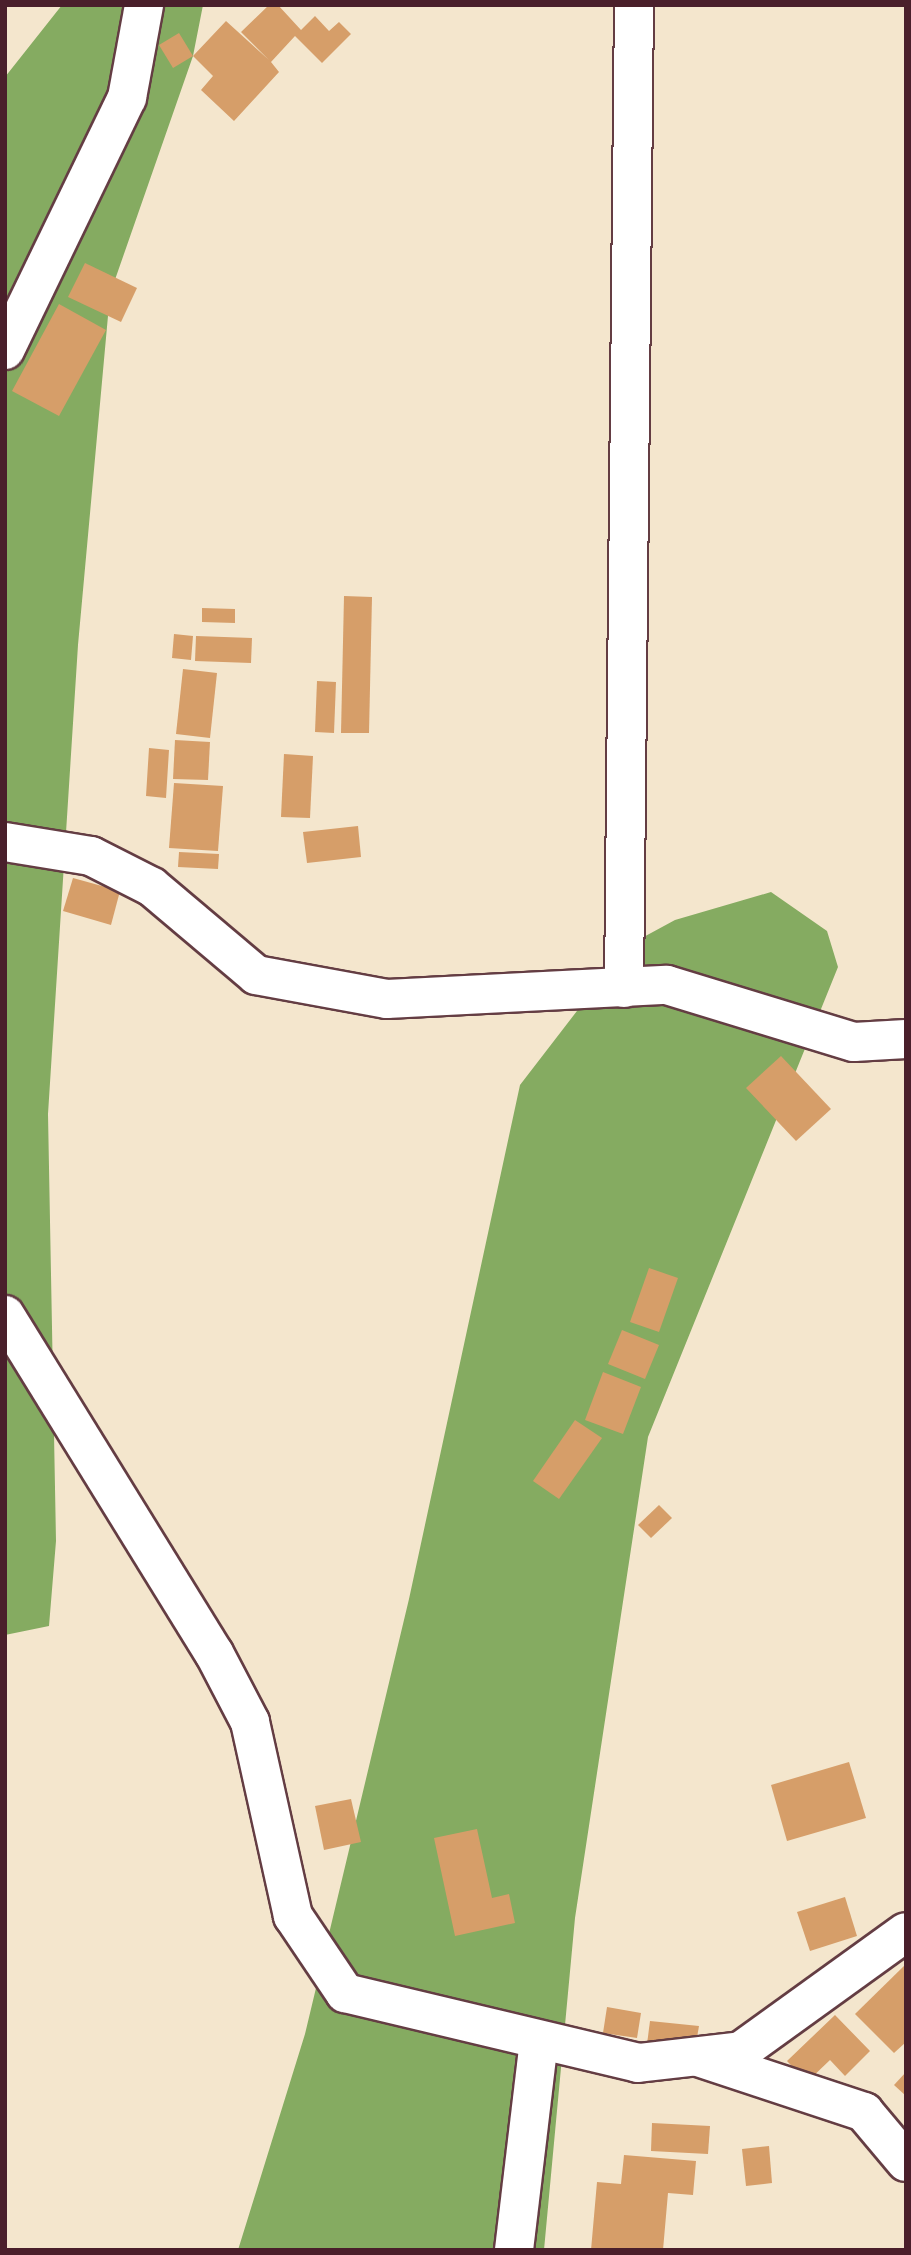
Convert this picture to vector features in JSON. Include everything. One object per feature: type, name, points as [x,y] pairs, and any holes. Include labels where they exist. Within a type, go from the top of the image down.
[{"type":"street","points":[[5,350],[127,98],[144,5]]},
{"type":"street","points":[[624,988],[634,5]]},
{"type":"street","points":[[5,842],[91,856],[152,887],[256,975],[387,999],[667,985],[854,1042],[906,1039]]},
{"type":"street","points":[[5,1314],[214,1653],[250,1723],[293,1916],[345,1993],[639,2063],[741,2050],[906,1932]]},
{"type":"street","points":[[514,2250],[539,2040]]},
{"type":"street","points":[[696,2056],[864,2112],[906,2162]]},
{"type":"green space","points":[[62,5],[203,5],[193,56],[110,294],[78,645],[48,1114],[56,1541],[49,1626],[5,1635],[5,77]]},
{"type":"green space","points":[[771,892],[827,931],[838,967],[648,1437],[575,1918],[544,2250],[238,2250],[305,2034],[409,1599],[520,1085],[627,946],[675,920]]},
{"type":"building","points":[[269,5],[278,5],[301,30],[315,16],[329,31],[339,22],[351,34],[322,63],[295,36],[271,62],[279,72],[234,121],[201,90],[213,76],[193,56],[226,21],[269,60],[241,32]]},
{"type":"building","points":[[179,33],[193,56],[173,68],[159,45]]},
{"type":"building","points":[[85,263],[137,288],[121,322],[68,297]]},
{"type":"building","points":[[59,304],[106,330],[59,416],[12,391]]},
{"type":"building","points":[[344,596],[372,597],[369,733],[341,733]]},
{"type":"building","points":[[202,608],[235,609],[235,623],[202,622]]},
{"type":"building","points":[[174,634],[193,636],[191,660],[172,658]]},
{"type":"building","points":[[196,636],[252,638],[251,663],[195,661]]},
{"type":"building","points":[[183,669],[217,673],[210,738],[176,734]]},
{"type":"building","points":[[317,681],[336,682],[334,733],[315,732]]},
{"type":"building","points":[[175,740],[210,742],[208,780],[173,779]]},
{"type":"building","points":[[149,748],[169,750],[166,798],[146,796]]},
{"type":"building","points":[[284,754],[313,756],[310,818],[281,817]]},
{"type":"building","points":[[174,783],[223,786],[218,851],[169,848]]},
{"type":"building","points":[[358,826],[361,857],[307,863],[303,832]]},
{"type":"building","points":[[179,852],[219,854],[218,869],[178,867]]},
{"type":"building","points":[[73,878],[120,891],[111,925],[63,911]]},
{"type":"building","points":[[781,1056],[831,1109],[796,1141],[746,1088]]},
{"type":"building","points":[[649,1268],[678,1278],[659,1332],[630,1322]]},
{"type":"building","points":[[622,1330],[659,1345],[645,1379],[608,1364]]},
{"type":"building","points":[[603,1372],[641,1387],[623,1434],[585,1420]]},
{"type":"building","points":[[575,1420],[602,1438],[559,1499],[533,1481]]},
{"type":"building","points":[[659,1505],[672,1518],[651,1538],[638,1525]]},
{"type":"building","points":[[849,1762],[866,1818],[787,1841],[771,1785]]},
{"type":"building","points":[[351,1799],[361,1842],[324,1850],[315,1806]]},
{"type":"building","points":[[477,1829],[492,1898],[509,1894],[515,1923],[455,1936],[434,1838]]},
{"type":"building","points":[[845,1897],[857,1936],[810,1951],[797,1912]]},
{"type":"building","points":[[906,1964],[906,2042],[894,2053],[855,2014]]},
{"type":"building","points":[[607,2007],[641,2013],[637,2038],[603,2033]]},
{"type":"building","points":[[835,2015],[870,2051],[845,2076],[830,2060],[807,2082],[787,2061]]},
{"type":"building","points":[[650,2021],[699,2026],[695,2049],[647,2044]]},
{"type":"building","points":[[906,2072],[906,2096],[894,2085]]},
{"type":"building","points":[[652,2123],[710,2126],[708,2154],[651,2151]]},
{"type":"building","points":[[769,2146],[772,2183],[746,2186],[742,2149]]},
{"type":"building","points":[[624,2155],[696,2161],[693,2195],[668,2193],[663,2250],[591,2250],[597,2182],[621,2184]]}]
